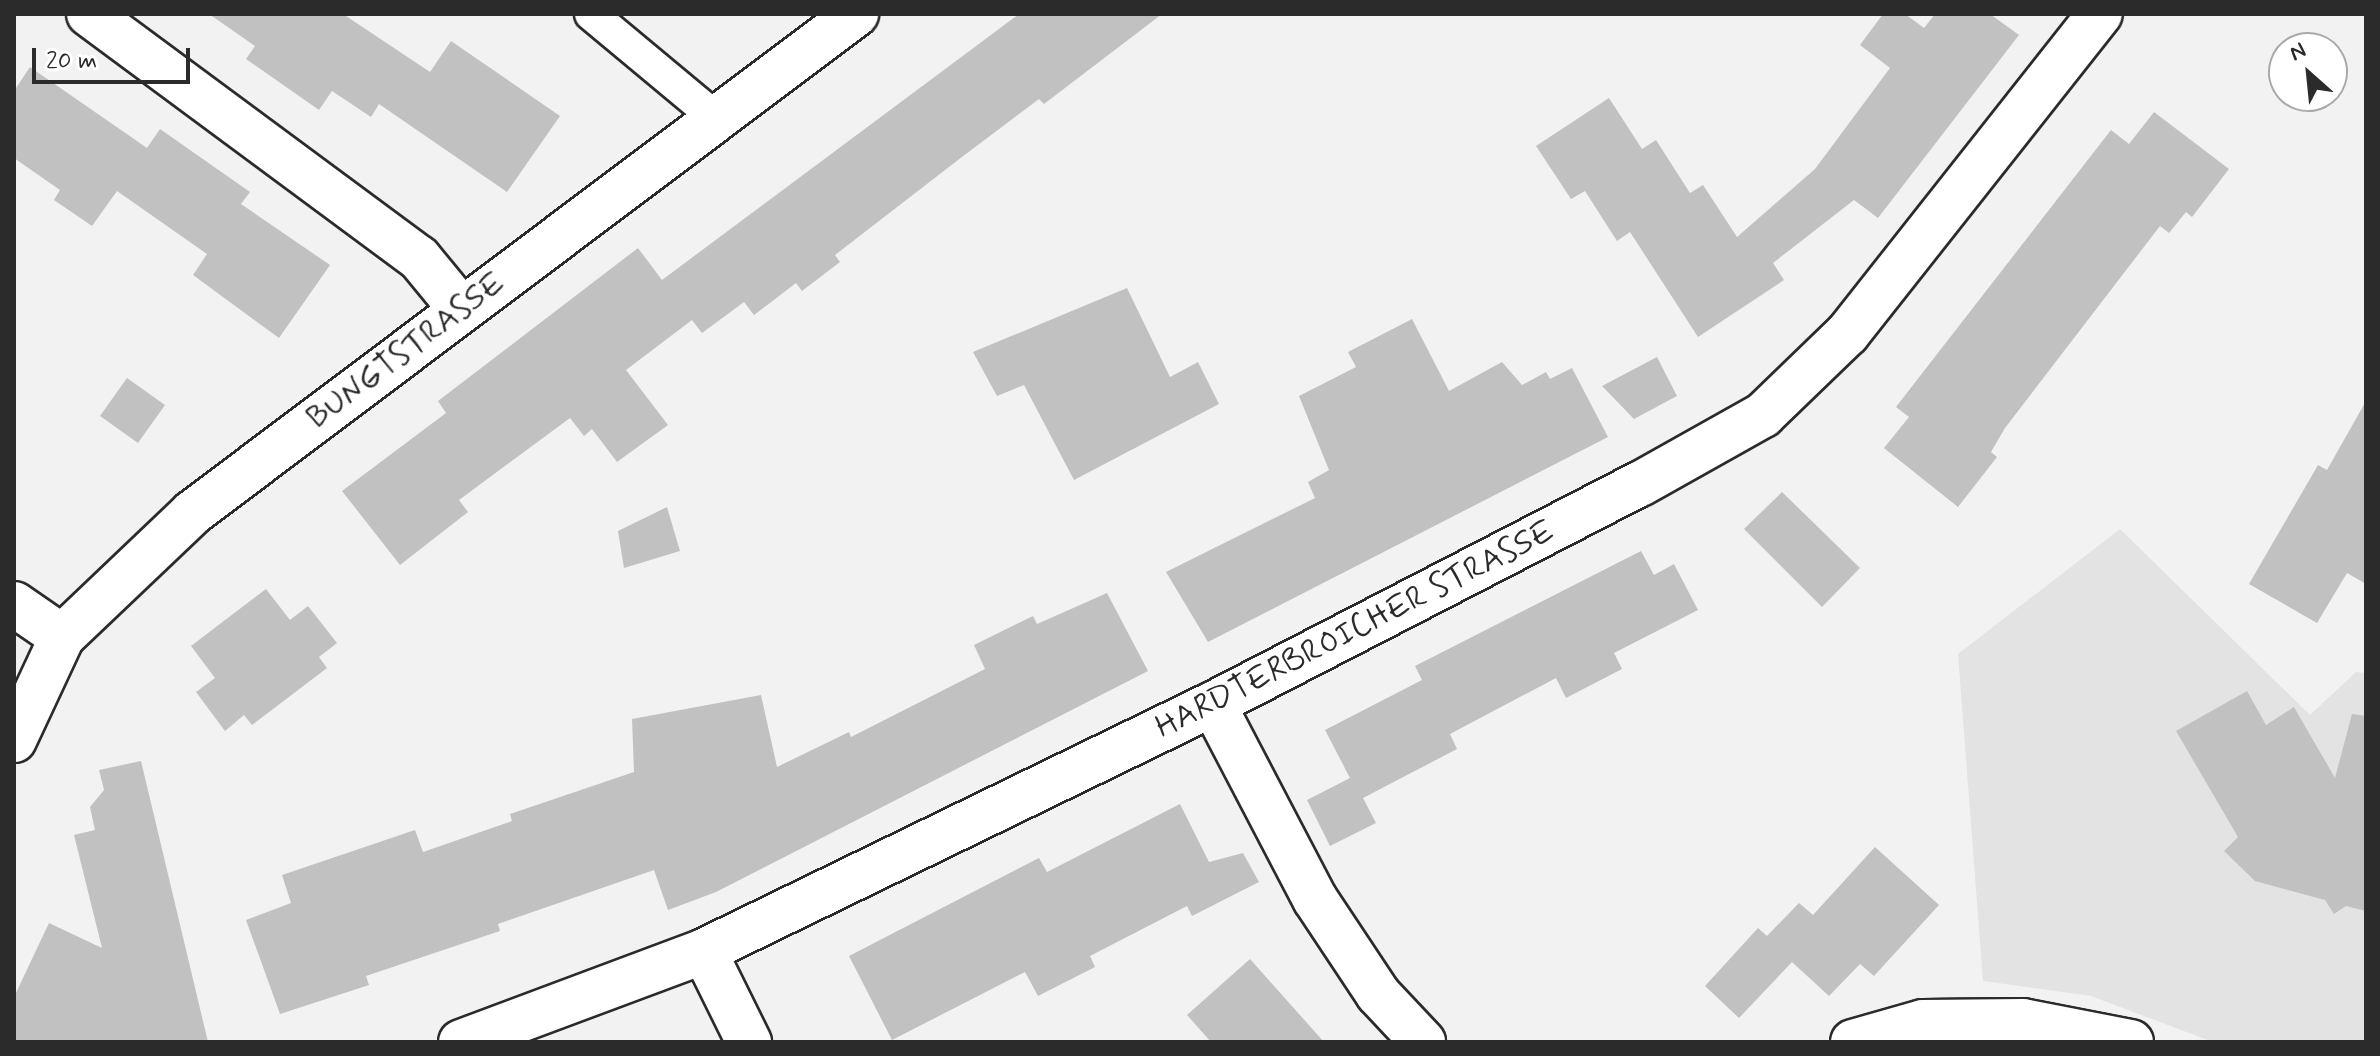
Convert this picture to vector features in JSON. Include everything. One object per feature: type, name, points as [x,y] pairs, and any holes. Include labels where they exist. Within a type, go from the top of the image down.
[{"type":"street","points":[[89,14],[419,258],[461,309]]},
{"type":"street","name":"BUNGTSTRASSE","points":[[14,740],[62,637],[192,513],[856,14]]},
{"type":"street","name":"HARDTERBROICHER STRASSE","points":[[461,1042],[704,951],[1213,704],[1640,484],[1763,415],[1847,334],[2100,14]]},
{"type":"street","points":[[14,604],[62,637]]},
{"type":"street","points":[[1213,704],[1315,899],[1378,994],[1423,1042]]},
{"type":"street","points":[[704,951],[749,1042]]},
{"type":"street","points":[[1853,1042],[1923,1022],[2009,1021],[2131,1042]]},
{"type":"lane","points":[[591,14],[716,118]]},
{"type":"shaded area","points":[[2120,529],[2310,715],[2356,672],[2366,673],[2366,1042],[2213,1042],[2091,996],[1983,981],[1958,654]]},
{"type":"building","points":[[209,14],[343,14],[430,72],[451,41],[560,116],[507,192],[379,104],[371,117],[332,91],[319,110],[246,59],[255,46]]},
{"type":"building","points":[[1019,14],[1162,14],[1044,104],[1039,99],[958,160],[835,255],[840,262],[802,291],[796,283],[754,315],[744,302],[702,333],[692,320],[626,370],[668,425],[617,462],[592,429],[584,436],[570,418],[459,500],[468,512],[400,565],[342,491],[446,413],[438,401],[638,248],[662,280]]},
{"type":"building","points":[[1883,14],[1905,14],[1924,28],[1935,14],[1990,14],[2019,35],[1878,218],[1854,200],[1773,263],[1784,280],[1698,337],[1630,232],[1617,241],[1585,191],[1571,199],[1536,146],[1609,98],[1642,149],[1656,140],[1690,193],[1703,185],[1737,237],[1815,169],[1890,68],[1860,45]]},
{"type":"building","points":[[30,67],[147,148],[160,129],[250,192],[241,204],[330,265],[279,338],[193,275],[207,254],[117,191],[92,226],[54,200],[60,190],[14,158],[14,91]]},
{"type":"building","points":[[2154,112],[2229,169],[2192,217],[2186,212],[2169,233],[2160,226],[2005,428],[1991,452],[1997,457],[1958,507],[1884,448],[1909,417],[1896,407],[2111,130],[2129,144]]},
{"type":"building","points":[[1127,288],[1170,377],[1198,362],[1219,404],[1074,480],[1024,385],[997,396],[973,352]]},
{"type":"building","points":[[1412,319],[1449,391],[1502,362],[1522,385],[1546,372],[1550,379],[1572,368],[1608,437],[1208,642],[1166,572],[1315,498],[1308,482],[1329,470],[1299,396],[1356,367],[1348,352]]},
{"type":"building","points":[[1657,357],[1677,396],[1634,419],[1602,386]]},
{"type":"building","points":[[127,378],[165,405],[138,443],[100,416]]},
{"type":"building","points":[[2366,401],[2366,584],[2347,573],[2317,623],[2249,584],[2318,465],[2327,470]]},
{"type":"building","points":[[1782,492],[1860,568],[1822,607],[1744,529]]},
{"type":"building","points":[[667,507],[680,551],[624,568],[618,531]]},
{"type":"building","points":[[1641,551],[1654,575],[1674,564],[1698,610],[1614,653],[1622,669],[1566,698],[1556,678],[1450,734],[1457,749],[1363,798],[1376,823],[1330,846],[1307,800],[1350,778],[1325,730],[1422,680],[1415,666]]},
{"type":"building","points":[[266,589],[290,620],[308,606],[337,643],[319,657],[327,668],[252,725],[244,715],[225,731],[196,692],[215,678],[191,646]]},
{"type":"building","points":[[1107,593],[1148,671],[716,892],[668,910],[654,870],[498,924],[500,931],[366,976],[369,985],[280,1014],[246,920],[291,903],[282,875],[415,830],[423,852],[512,821],[510,814],[634,772],[632,719],[761,695],[777,767],[849,732],[851,737],[985,669],[974,645],[1033,616],[1037,624]]},
{"type":"building","points":[[2247,691],[2266,725],[2294,707],[2335,778],[2352,714],[2366,716],[2366,911],[2346,906],[2334,914],[2325,900],[2255,881],[2224,851],[2238,837],[2176,731]]},
{"type":"building","points":[[141,761],[208,1042],[14,1042],[14,997],[49,923],[102,948],[74,835],[95,830],[90,807],[104,790],[99,770]]},
{"type":"building","points":[[1180,804],[1209,862],[1243,853],[1259,882],[1192,916],[1187,906],[1090,956],[1095,967],[1038,996],[1025,972],[892,1040],[849,956],[1039,858],[1047,872]]},
{"type":"building","points":[[1875,847],[1939,905],[1874,976],[1860,964],[1829,996],[1792,962],[1739,1018],[1705,986],[1758,928],[1767,936],[1799,903],[1813,915]]},
{"type":"building","points":[[1250,959],[1324,1042],[1211,1042],[1187,1015]]}]
